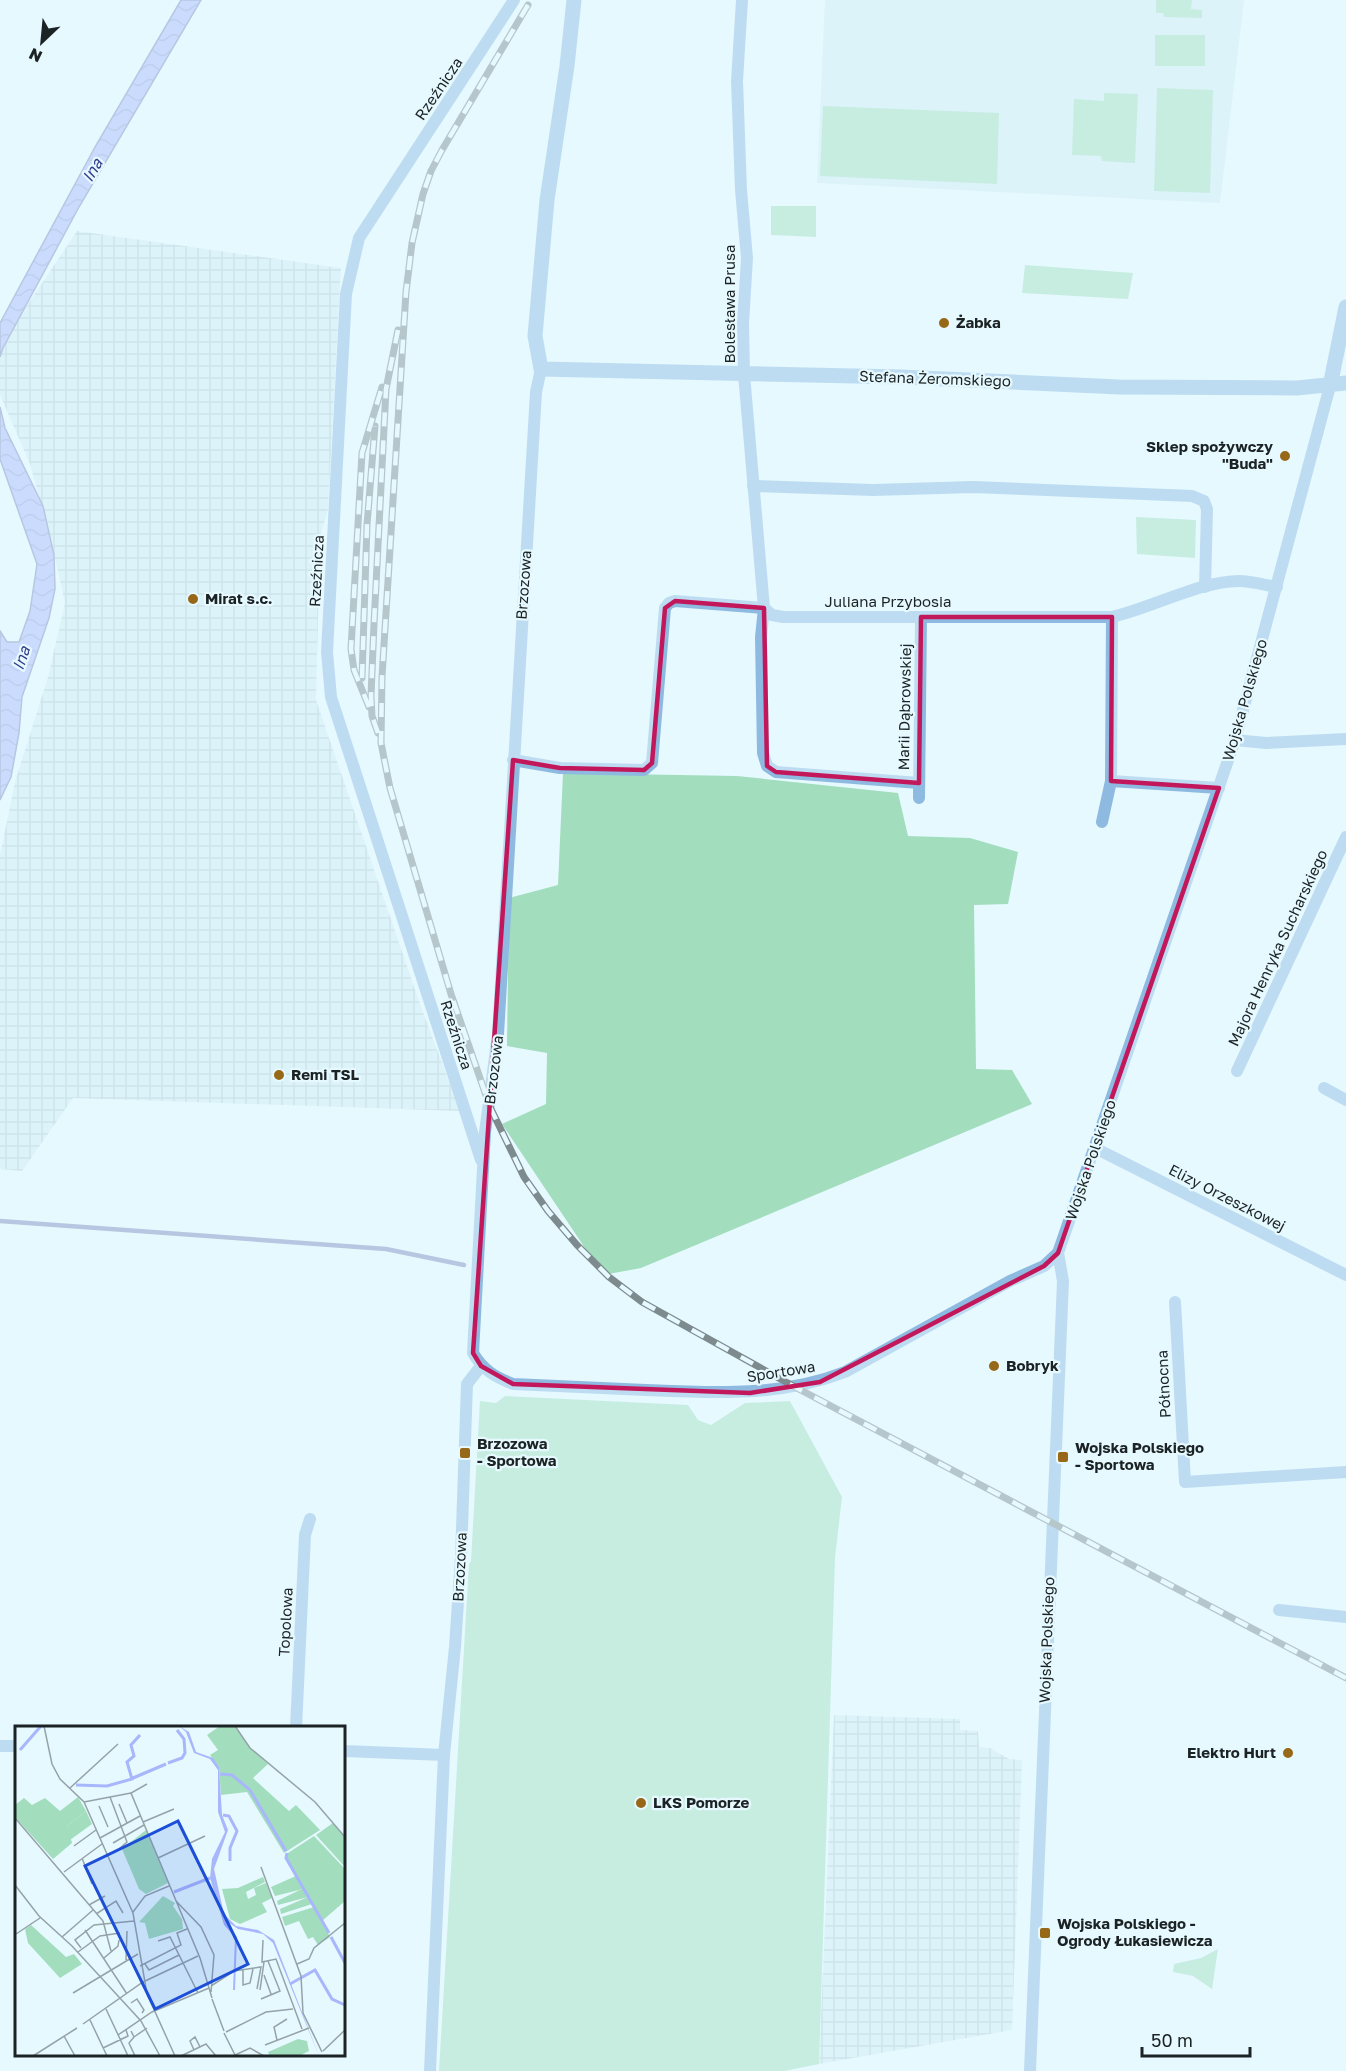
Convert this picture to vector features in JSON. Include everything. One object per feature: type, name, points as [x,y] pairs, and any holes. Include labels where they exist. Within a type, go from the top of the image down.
[{"type":"street","name":"Rzeźnicza","points":[[484,1167],[340,725],[332,697],[327,651],[346,294],[359,238],[514,0]]},
{"type":"street","name":"Brzozowa","points":[[430,2071],[444,1755],[461,1557],[467,1384],[481,1366],[473,1353],[485,1132],[498,1034],[536,392],[541,369],[535,336],[547,200],[567,66],[574,0]]},
{"type":"street","name":"Brzozowa","points":[[567,66],[584,0]]},
{"type":"street","name":"Bolesława Prusa","points":[[742,0],[737,81],[741,190],[747,258],[743,323],[744,374],[764,608],[761,637],[764,753],[767,766],[776,772],[919,783]]},
{"type":"street","name":"Wojska Polskiego","points":[[1030,2071],[1063,1281],[1058,1253],[1235,740],[1330,386],[1346,307]]},
{"type":"street","name":"Stefana Żeromskiego","points":[[541,369],[901,377],[1119,387],[1278,388],[1330,386],[1346,383]]},
{"type":"street","points":[[753,486],[873,490],[973,487],[1192,496],[1203,501],[1207,509],[1205,586]]},
{"type":"street","name":"Juliana Przybosia","points":[[513,760],[560,768],[644,770],[652,763],[665,608],[669,603],[675,601],[764,608],[772,615],[783,617],[1112,617],[1134,612],[1205,586],[1239,581],[1277,587]]},
{"type":"street","name":"Marii Dąbrowskiej","points":[[919,798],[921,617]]},
{"type":"street","points":[[1102,822],[1111,781],[1112,617]]},
{"type":"street","points":[[1235,740],[1266,743],[1346,739]]},
{"type":"street","points":[[1111,781],[1219,788]]},
{"type":"street","name":"Majora Henryka Sucharskiego","points":[[1237,1071],[1346,837]]},
{"type":"street","points":[[1324,1088],[1346,1100]]},
{"type":"street","name":"Elizy Orzeszkowej","points":[[1095,1148],[1346,1275]]},
{"type":"street","name":"Sportowa","points":[[481,1366],[496,1378],[513,1384],[525,1385],[750,1393],[820,1382],[845,1372],[1010,1281],[1044,1266],[1058,1253]]},
{"type":"street","name":"Północna","points":[[1175,1302],[1185,1482],[1346,1472]]},
{"type":"street","name":"Topolowa","points":[[296,1726],[305,1535],[310,1519]]},
{"type":"street","points":[[1279,1610],[1346,1617]]},
{"type":"street","points":[[345,1751],[444,1755]]},
{"type":"highlighted area","points":[[675,601],[764,608],[767,766],[776,772],[919,783],[921,617],[1112,617],[1111,781],[1219,788],[1058,1253],[1044,1266],[820,1382],[750,1393],[513,1384],[481,1366],[473,1353],[513,760],[560,768],[644,770],[652,763],[665,608]]},
{"type":"shaded area","points":[[825,0],[1244,0],[1220,203],[817,183]]},
{"type":"shaded area","points":[[77,231],[341,268],[328,509],[320,537],[316,700],[421,1007],[460,1111],[73,1098],[22,1171],[0,1169],[0,855],[15,782],[48,677],[65,603],[51,540],[30,464],[0,395],[0,346]]},
{"type":"shaded area","points":[[834,1715],[960,1719],[960,1730],[978,1731],[979,1747],[990,1748],[1009,1759],[1022,1760],[1012,2030],[819,2064]]},
{"type":"green space","points":[[1156,0],[1192,0],[1191,9],[1202,10],[1202,18],[1164,17],[1163,13],[1156,13]]},
{"type":"green space","points":[[1155,35],[1205,35],[1205,66],[1155,66]]},
{"type":"green space","points":[[1157,88],[1213,90],[1210,193],[1154,191]]},
{"type":"green space","points":[[1104,93],[1138,94],[1135,163],[1102,161],[1101,156],[1072,155],[1074,99],[1104,101]]},
{"type":"green space","points":[[823,106],[999,113],[997,184],[820,176]]},
{"type":"green space","points":[[771,206],[816,206],[816,237],[771,235]]},
{"type":"green space","points":[[1025,265],[1133,273],[1128,299],[1022,293]]},
{"type":"green space","points":[[1136,517],[1196,520],[1195,558],[1137,554]]},
{"type":"green space","points":[[563,773],[737,776],[898,793],[908,836],[970,838],[1018,852],[1008,904],[974,905],[976,1069],[1012,1070],[1032,1104],[641,1268],[603,1275],[502,1124],[546,1104],[547,1053],[507,1046],[509,898],[558,885]]},
{"type":"green space","name":"LKS Pomorze","points":[[505,1396],[688,1405],[698,1420],[711,1425],[745,1403],[790,1401],[842,1497],[835,1558],[819,2064],[784,2071],[439,2071],[480,1401],[496,1403]]},
{"type":"green space","points":[[1218,1949],[1212,1989],[1193,1976],[1173,1972],[1174,1964],[1201,1958]]},
{"type":"water","name":"Ina","points":[[181,0],[201,0],[79,207],[0,357],[0,323],[95,147]]},
{"type":"water","name":"Ina","points":[[0,407],[5,428],[43,506],[54,555],[55,589],[49,618],[22,697],[19,733],[11,777],[0,800],[0,631],[7,642],[19,642],[30,611],[37,564],[0,459]]},
{"type":"waterway","points":[[0,1221],[386,1249],[464,1265]]},
{"type":"railway","points":[[528,5],[431,171],[423,194],[412,243],[406,292],[382,677],[381,743],[390,788],[451,994],[490,1107],[524,1177],[548,1211],[577,1245],[609,1277],[642,1302],[795,1387],[1346,1678]]},
{"type":"railway","points":[[378,733],[372,716],[371,696],[374,624],[386,389],[398,330]]},
{"type":"railway","points":[[369,707],[354,670],[351,649],[362,453],[382,387]]},
{"type":"railway","points":[[362,678],[367,525],[375,426]]},
{"type":"place","name":"Żabka","points":[[944,323]]},
{"type":"place","name":"Sklep spożywczy \"Buda\"","points":[[1285,456]]},
{"type":"place","name":"Mirat s.c.","points":[[193,599]]},
{"type":"place","name":"Remi TSL","points":[[279,1075]]},
{"type":"place","name":"Bobryk","points":[[994,1366]]},
{"type":"place","name":"Brzozowa - Sportowa","points":[[465,1453]]},
{"type":"place","name":"Wojska Polskiego - Sportowa","points":[[1063,1457]]},
{"type":"place","name":"Elektro Hurt","points":[[1288,1753]]},
{"type":"place","name":"LKS Pomorze","points":[[641,1803]]},
{"type":"place","name":"Wojska Polskiego - Ogrody Łukasiewicza","points":[[1045,1933]]}]
